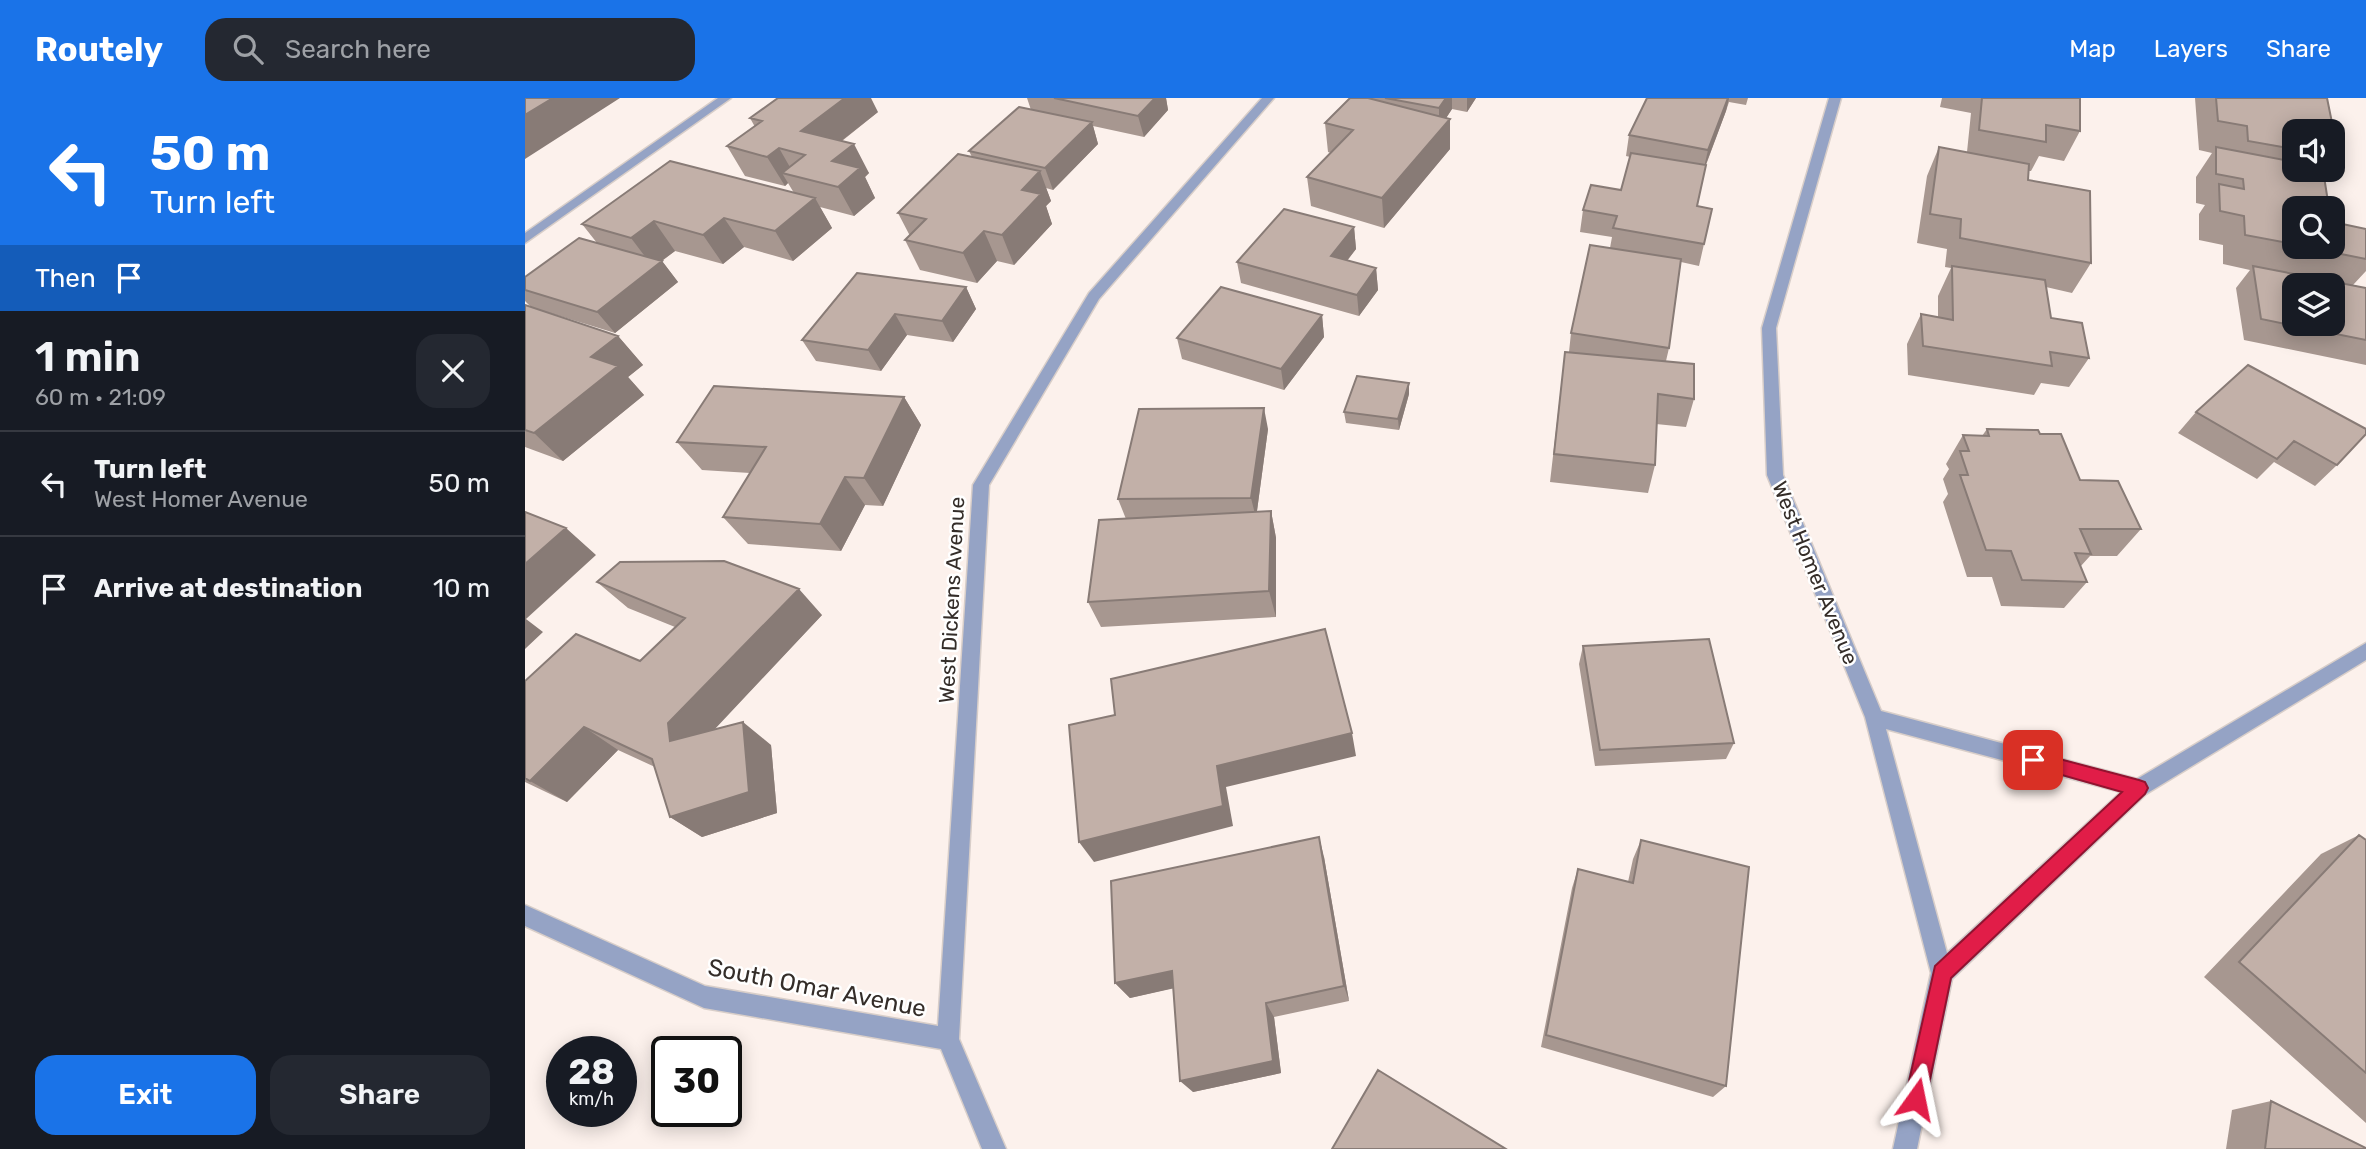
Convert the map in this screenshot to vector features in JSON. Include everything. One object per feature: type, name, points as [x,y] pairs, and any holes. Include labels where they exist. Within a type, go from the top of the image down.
[{"type":"street","points":[[525,239],[725,98]]},
{"type":"street","name":"West Dickens Avenue","points":[[994,1149],[948,1039],[981,485],[1094,296],[1268,98]]},
{"type":"street","name":"West Homer Avenue","points":[[1835,98],[1769,328],[1775,475],[1874,717],[1942,973]]},
{"type":"street","points":[[1905,1149],[1942,973],[2139,788],[2366,651]]},
{"type":"street","points":[[1874,717],[2139,788]]},
{"type":"street","name":"South Omar Avenue","points":[[525,915],[704,997],[948,1039]]},
{"type":"building","points":[[525,98],[553,98],[525,115]]},
{"type":"building","points":[[778,98],[845,98],[801,131],[854,144],[832,161],[860,168],[838,187],[782,173],[805,155],[779,148],[767,157],[727,146],[762,121],[750,118]]},
{"type":"building","points":[[1054,98],[1155,98],[1138,116]]},
{"type":"building","points":[[1350,98],[1368,98],[1450,119],[1382,198],[1307,177],[1353,130],[1325,123]]},
{"type":"building","points":[[1385,98],[1446,98],[1439,108]]},
{"type":"building","points":[[1647,98],[1728,98],[1708,150],[1629,135]]},
{"type":"building","points":[[1982,98],[2080,98],[2080,131],[2046,125],[2046,142],[1979,130]]},
{"type":"building","points":[[2216,98],[2327,98],[2331,119],[2282,119],[2282,147],[2248,141],[2247,126],[2218,121]]},
{"type":"building","points":[[1019,107],[1092,122],[1045,168],[969,151]]},
{"type":"building","points":[[1939,147],[2029,164],[2028,180],[2090,191],[2091,263],[1960,238],[1961,219],[1930,214]]},
{"type":"building","points":[[2216,147],[2282,160],[2282,182],[2325,182],[2327,196],[2282,196],[2282,242],[2245,235],[2244,216],[2220,211],[2219,184],[2244,189],[2243,179],[2216,174]]},
{"type":"building","points":[[1631,153],[1706,165],[1697,206],[1712,209],[1704,244],[1613,228],[1617,216],[1583,210],[1591,185],[1621,190]]},
{"type":"building","points":[[958,154],[1040,171],[1022,190],[1041,194],[1002,235],[984,231],[963,253],[905,240],[926,219],[898,213]]},
{"type":"building","points":[[670,161],[815,198],[775,231],[724,218],[703,235],[654,221],[631,238],[582,224]]},
{"type":"building","points":[[1284,209],[1354,227],[1331,256],[1376,268],[1357,295],[1237,262]]},
{"type":"building","points":[[2345,225],[2366,229],[2366,259],[2345,255]]},
{"type":"building","points":[[579,238],[662,261],[597,312],[525,290],[525,277]]},
{"type":"building","points":[[1590,245],[1681,259],[1669,348],[1571,333]]},
{"type":"building","points":[[1952,266],[2045,280],[2051,318],[2082,323],[2089,358],[2050,352],[2052,366],[1923,346],[1921,314],[1953,320]]},
{"type":"building","points":[[2253,266],[2289,273],[2282,273],[2282,323],[2261,319]]},
{"type":"building","points":[[857,273],[966,287],[942,321],[895,314],[868,350],[802,340]]},
{"type":"building","points":[[2345,284],[2366,288],[2366,340],[2345,336]]},
{"type":"building","points":[[1221,287],[1322,315],[1281,369],[1177,338]]},
{"type":"building","points":[[525,305],[618,336],[591,357],[618,366],[534,433],[525,430]]},
{"type":"building","points":[[1565,352],[1694,364],[1694,399],[1658,394],[1655,465],[1554,454]]},
{"type":"building","points":[[2248,365],[2366,429],[2366,434],[2337,465],[2294,441],[2277,459],[2196,412]]},
{"type":"building","points":[[1357,376],[1409,383],[1398,419],[1344,412]]},
{"type":"building","points":[[714,386],[904,397],[864,478],[845,477],[820,524],[723,517],[766,447],[677,442]]},
{"type":"building","points":[[1264,408],[1251,498],[1118,499],[1139,409]]},
{"type":"building","points":[[1987,429],[2038,430],[2040,434],[2061,434],[2080,480],[2118,481],[2141,529],[2080,529],[2091,554],[2075,553],[2087,582],[2022,580],[2011,551],[1986,550],[1960,475],[1968,475],[1960,451],[1969,451],[1963,435],[1989,436]]},
{"type":"building","points":[[1271,511],[1269,591],[1088,602],[1099,520]]},
{"type":"building","points":[[525,512],[566,528],[525,564]]},
{"type":"building","points":[[724,561],[799,589],[668,723],[670,741],[743,722],[749,792],[670,817],[652,759],[584,727],[530,781],[525,778],[525,681],[576,634],[640,661],[685,618],[597,582],[620,562]]},
{"type":"building","points":[[1325,629],[1352,733],[1217,766],[1223,806],[1079,842],[1069,725],[1115,715],[1111,679]]},
{"type":"building","points":[[1709,639],[1734,743],[1600,750],[1583,646]]},
{"type":"building","points":[[2359,835],[2366,840],[2366,1073],[2239,962]]},
{"type":"building","points":[[1319,837],[1344,986],[1266,1003],[1273,1061],[1180,1081],[1172,971],[1115,983],[1111,881]]},
{"type":"building","points":[[1641,840],[1749,867],[1726,1086],[1546,1035],[1578,869],[1633,883]]},
{"type":"building","points":[[1378,1070],[1506,1149],[1332,1149]]},
{"type":"building","points":[[2271,1101],[2366,1148],[2366,1149],[2265,1149]]},
{"type":"route","points":[[1916,1099],[1942,973],[2139,788],[2033,760]]}]
